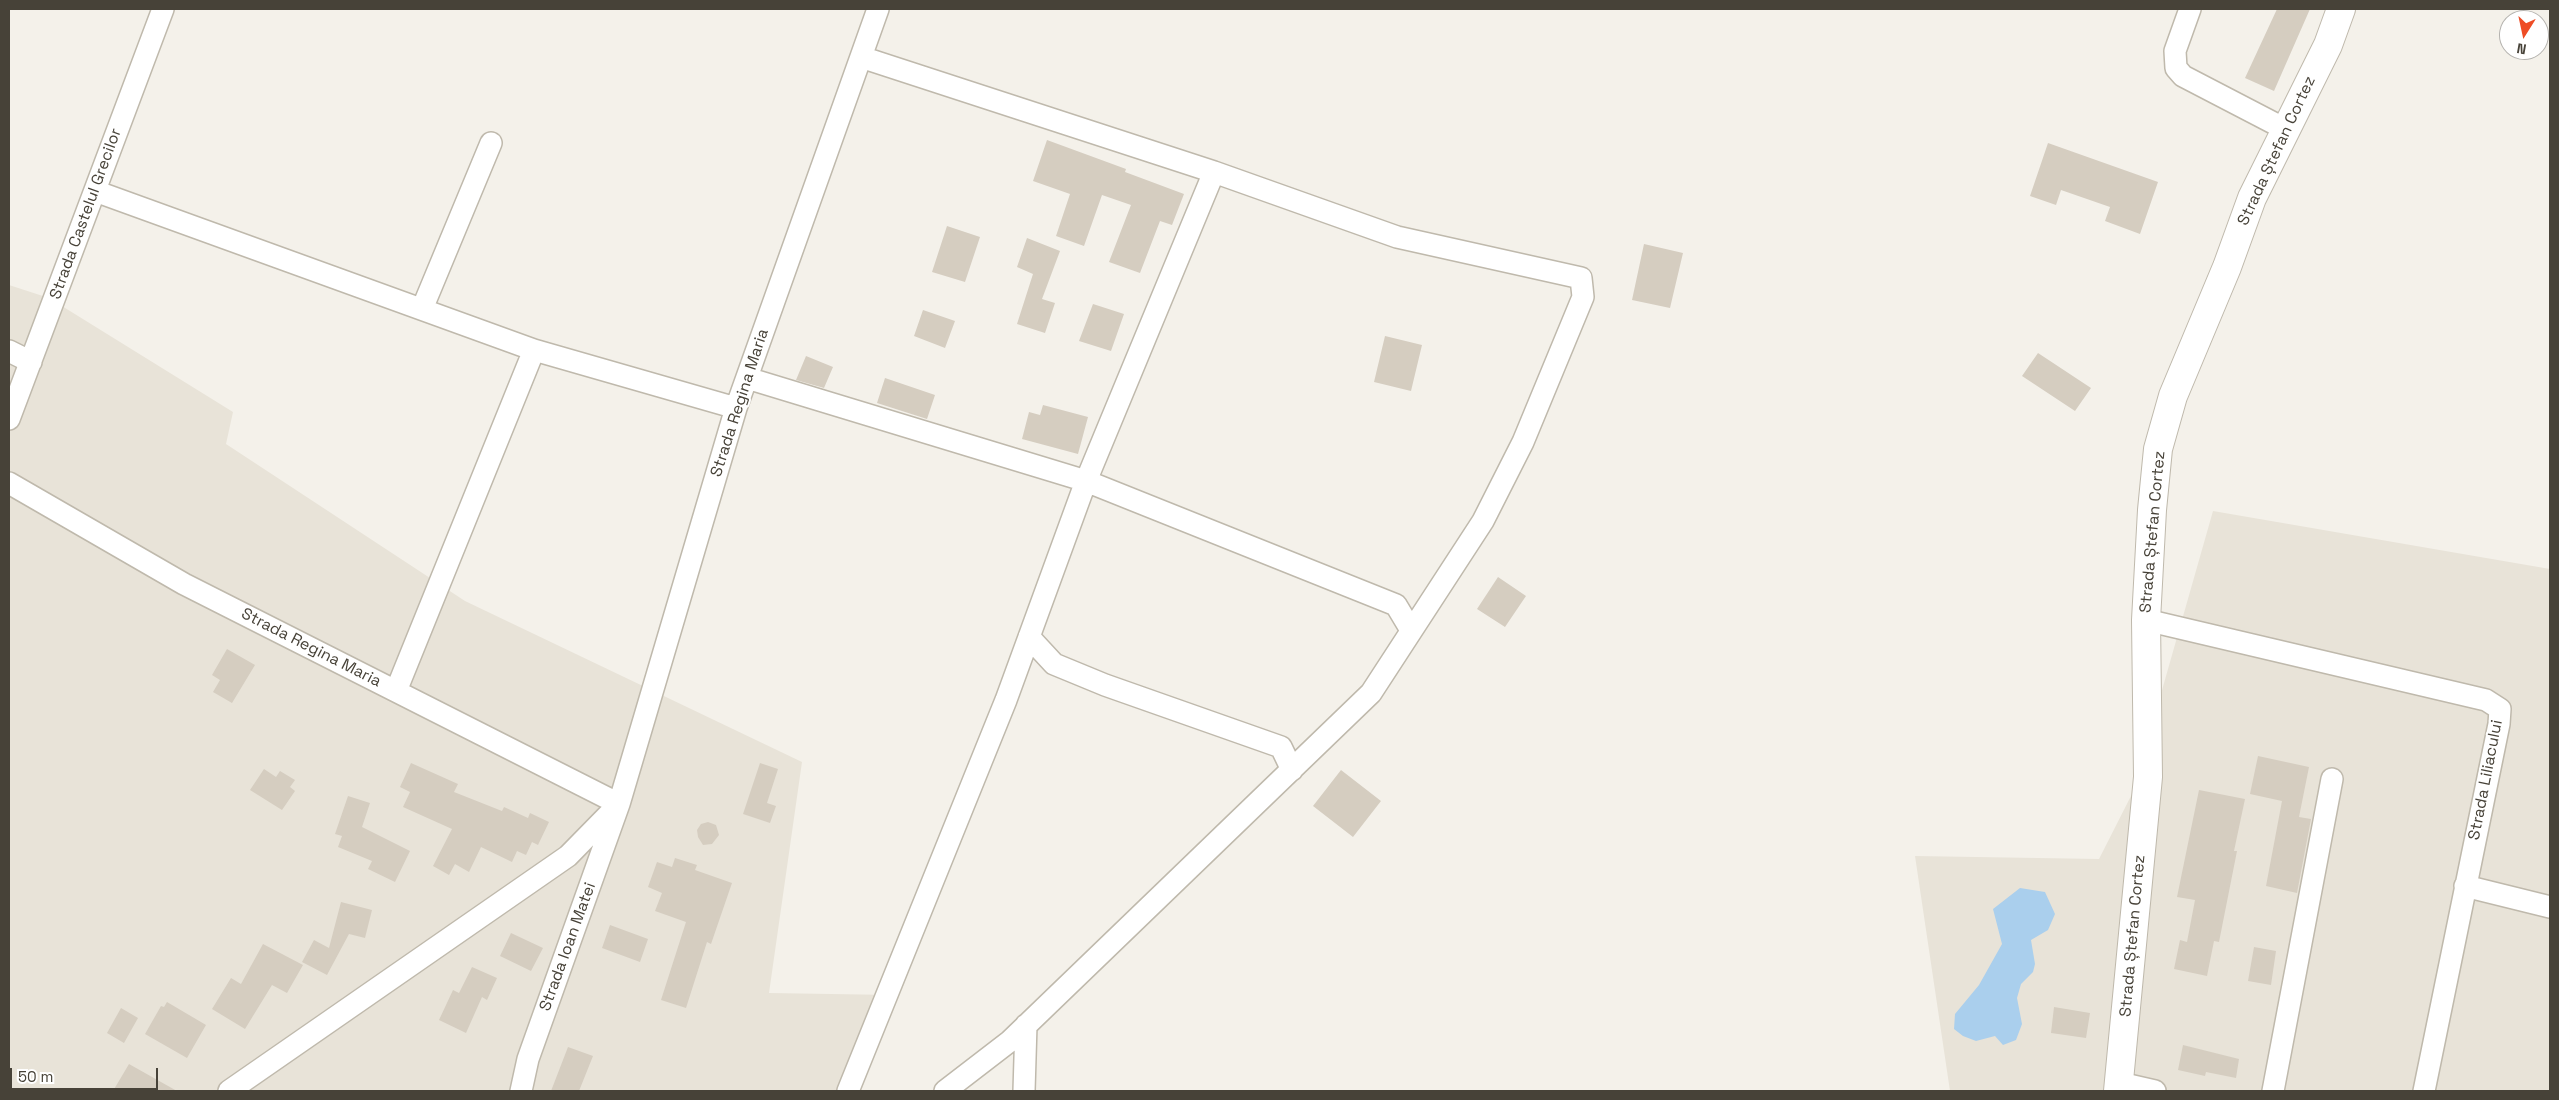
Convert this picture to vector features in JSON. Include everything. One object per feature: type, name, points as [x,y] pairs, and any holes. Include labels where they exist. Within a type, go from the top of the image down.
[{"type":"street","name":"Strada Castelul Grecilor","points":[[9,419],[163,9]]},
{"type":"street","name":"Strada Regina Maria","points":[[229,1091],[568,856],[619,804],[736,408],[878,9]]},
{"type":"street","points":[[2190,9],[2174,51],[2176,68],[2183,76],[2285,129]]},
{"type":"street","name":"Strada Ștefan Cortez","points":[[2119,1087],[2148,777],[2146,620],[2152,510],[2158,449],[2173,396],[2206,319],[2252,198],[2328,44],[2341,9]]},
{"type":"street","points":[[860,57],[1214,172],[1397,237],[1582,278],[1583,297],[1524,442],[1483,521],[1371,693],[1010,1041],[945,1091]]},
{"type":"street","points":[[422,309],[491,142]]},
{"type":"street","points":[[848,1091],[1002,709],[1086,481],[1214,172]]},
{"type":"street","points":[[95,191],[534,350],[736,408]]},
{"type":"street","points":[[396,691],[534,350]]},
{"type":"street","points":[[9,351],[31,362]]},
{"type":"street","points":[[746,378],[1086,481],[1396,605],[1411,630]]},
{"type":"street","name":"Strada Regina Maria","points":[[9,483],[184,584],[619,804]]},
{"type":"street","name":"Strada Liliacului","points":[[2146,620],[2486,700],[2500,709],[2499,724],[2424,1091]]},
{"type":"street","points":[[1029,636],[1054,664],[1105,685],[1281,747],[1292,770]]},
{"type":"street","points":[[2272,1091],[2332,779]]},
{"type":"street","name":"Strada Ioan Matei","points":[[521,1091],[528,1060],[619,804]]},
{"type":"street","points":[[2465,886],[2550,906]]},
{"type":"street","points":[[1024,1091],[1026,1026]]},
{"type":"street","points":[[2119,1087],[2155,1091]]},
{"type":"shaded area","points":[[9,285],[49,298],[233,412],[226,444],[465,601],[802,762],[769,993],[893,995],[845,1091],[9,1091]]},
{"type":"shaded area","points":[[2213,511],[2550,569],[2550,1091],[1950,1091],[1915,856],[2099,859],[2133,792]]},
{"type":"water","points":[[2020,888],[2045,892],[2055,914],[2048,930],[2031,940],[2035,964],[2033,972],[2021,984],[2017,998],[2022,1024],[2016,1040],[2003,1045],[1995,1036],[1976,1041],[1963,1036],[1954,1029],[1955,1014],[1979,985],[2002,944],[1993,909]]},
{"type":"building","points":[[2277,9],[2310,9],[2274,91],[2245,78]]},
{"type":"building","points":[[1047,140],[1126,169],[1125,172],[1184,194],[1172,225],[1160,221],[1140,273],[1109,262],[1131,205],[1102,195],[1084,246],[1056,236],[1070,194],[1033,181]]},
{"type":"building","points":[[2048,143],[2158,182],[2140,234],[2105,221],[2110,207],[2061,190],[2056,205],[2030,196]]},
{"type":"building","points":[[947,226],[980,237],[965,282],[932,272]]},
{"type":"building","points":[[1027,238],[1060,251],[1042,299],[1055,303],[1045,333],[1017,324],[1033,274],[1017,267]]},
{"type":"building","points":[[1644,244],[1683,253],[1670,308],[1632,300]]},
{"type":"building","points":[[1093,304],[1124,314],[1111,351],[1079,341]]},
{"type":"building","points":[[923,310],[955,321],[945,348],[914,336]]},
{"type":"building","points":[[1385,336],[1422,345],[1411,391],[1374,382]]},
{"type":"building","points":[[2038,353],[2091,388],[2075,411],[2022,376]]},
{"type":"building","points":[[806,356],[833,367],[824,388],[796,380]]},
{"type":"building","points":[[885,378],[935,395],[927,419],[877,403]]},
{"type":"building","points":[[1043,405],[1088,417],[1078,454],[1022,439],[1029,412],[1040,415]]},
{"type":"building","points":[[1498,577],[1526,596],[1505,627],[1477,609]]},
{"type":"building","points":[[227,649],[255,665],[232,703],[213,692],[220,680],[212,675]]},
{"type":"building","points":[[2258,756],[2309,767],[2299,817],[2311,819],[2297,893],[2266,886],[2282,801],[2250,794]]},
{"type":"building","points":[[411,763],[458,784],[454,792],[502,811],[504,807],[528,818],[530,813],[549,822],[538,845],[532,842],[526,855],[517,851],[512,862],[481,847],[469,872],[455,864],[449,875],[433,866],[452,829],[403,807],[410,792],[400,787]]},
{"type":"building","points":[[760,763],[778,769],[767,803],[776,806],[770,823],[743,814]]},
{"type":"building","points":[[264,769],[276,777],[280,771],[295,780],[290,787],[295,791],[282,810],[250,790]]},
{"type":"building","points":[[1341,770],[1381,801],[1353,837],[1313,806]]},
{"type":"building","points":[[2199,790],[2245,799],[2234,851],[2237,851],[2219,942],[2214,941],[2207,976],[2174,969],[2180,940],[2187,942],[2195,900],[2177,897]]},
{"type":"building","points":[[348,796],[370,803],[362,827],[410,851],[395,882],[368,869],[372,861],[338,847],[342,836],[335,834]]},
{"type":"building","points":[[708,822],[716,825],[719,835],[712,844],[703,845],[698,837],[697,830],[701,824]]},
{"type":"building","points":[[675,858],[697,865],[695,870],[732,883],[711,944],[707,942],[686,1008],[661,1000],[686,922],[655,911],[662,893],[648,887],[657,862],[672,867]]},
{"type":"building","points":[[341,902],[372,910],[365,938],[349,934],[327,975],[302,962],[314,940],[329,948]]},
{"type":"building","points":[[610,925],[648,939],[640,962],[602,948]]},
{"type":"building","points":[[511,933],[543,948],[531,971],[500,956]]},
{"type":"building","points":[[263,944],[303,965],[287,993],[272,985],[245,1029],[212,1009],[231,978],[241,984]]},
{"type":"building","points":[[2254,947],[2276,951],[2271,985],[2248,981]]},
{"type":"building","points":[[472,967],[497,978],[487,1000],[482,997],[466,1033],[439,1020],[453,990],[459,993]]},
{"type":"building","points":[[167,1002],[206,1025],[187,1058],[145,1034],[161,1006],[164,1007]]},
{"type":"building","points":[[2054,1007],[2090,1013],[2086,1038],[2051,1033]]},
{"type":"building","points":[[121,1008],[138,1018],[124,1043],[107,1033]]},
{"type":"building","points":[[2183,1045],[2239,1059],[2236,1078],[2206,1072],[2205,1076],[2178,1070]]},
{"type":"building","points":[[568,1047],[593,1056],[579,1091],[551,1091]]},
{"type":"building","points":[[129,1064],[177,1091],[113,1091]]}]
